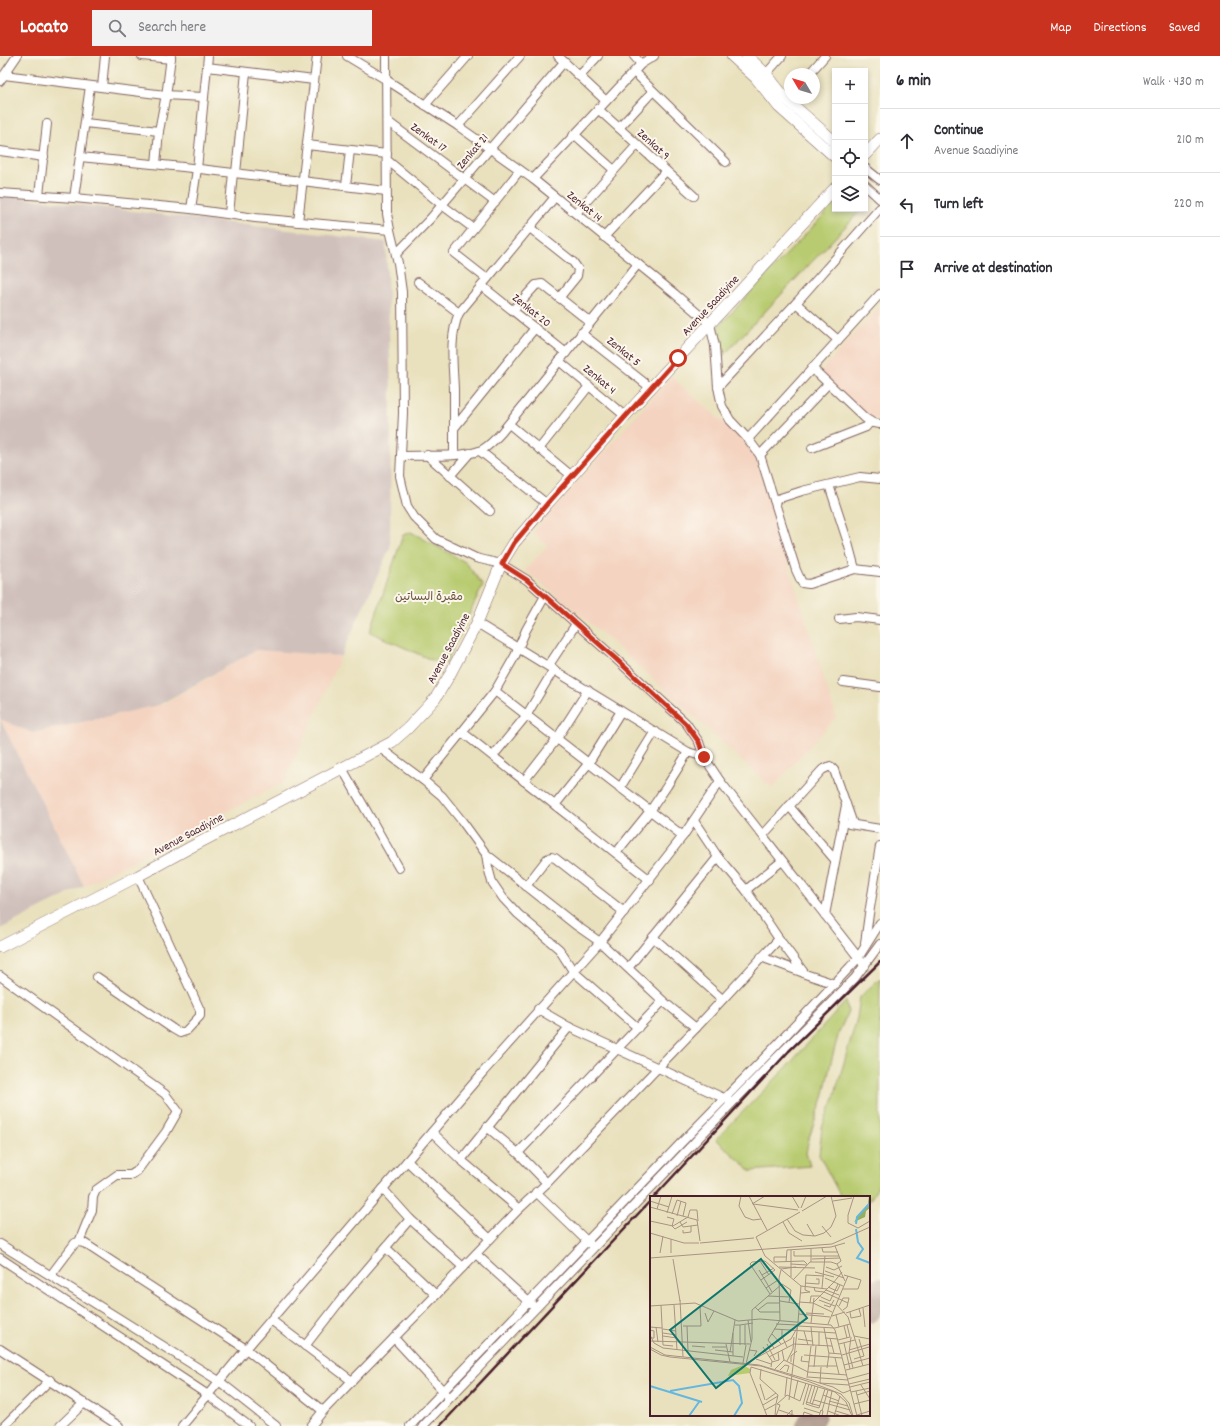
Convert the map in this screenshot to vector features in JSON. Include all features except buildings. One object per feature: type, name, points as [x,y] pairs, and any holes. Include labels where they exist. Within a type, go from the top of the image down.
[{"type":"main road","points":[[732,56],[756,78],[779,107],[832,154]]},
{"type":"main road","points":[[747,56],[784,93]]},
{"type":"main road","points":[[795,104],[833,140]]},
{"type":"main road","points":[[868,152],[880,139]]},
{"type":"main road","name":"Avenue Saadiyine","points":[[0,946],[138,876],[392,742],[408,728],[435,699],[449,676],[477,622],[502,564],[514,543],[625,416],[832,191]]},
{"type":"street","points":[[17,56],[2,78],[102,87],[165,95],[203,97]]},
{"type":"street","points":[[102,87],[105,56]]},
{"type":"street","points":[[142,56],[171,57],[159,131],[156,164]]},
{"type":"street","points":[[191,209],[197,169],[208,56]]},
{"type":"street","points":[[298,222],[317,56]]},
{"type":"street","name":"Zenkat 14","points":[[347,56],[458,126],[533,179],[710,324]]},
{"type":"street","points":[[386,56],[387,214],[401,286],[403,334],[403,414],[400,476],[407,506],[414,517],[436,539],[476,558],[502,564],[527,580],[686,724],[699,742],[704,757],[720,781],[865,966]]},
{"type":"street","points":[[425,105],[468,56]]},
{"type":"street","points":[[458,126],[520,56]]},
{"type":"street","points":[[558,56],[606,101]]},
{"type":"street","points":[[579,76],[598,56]]},
{"type":"street","points":[[634,56],[642,64]]},
{"type":"street","points":[[533,179],[634,72],[642,64],[654,56]]},
{"type":"street","points":[[766,74],[782,56]]},
{"type":"street","points":[[815,68],[826,56]]},
{"type":"street","name":"Zenkat 21","points":[[396,254],[415,236],[564,62]]},
{"type":"street","points":[[207,67],[314,80]]},
{"type":"street","points":[[229,214],[246,72]]},
{"type":"street","points":[[634,72],[726,162]]},
{"type":"street","points":[[74,198],[90,86]]},
{"type":"street","points":[[618,128],[653,91]]},
{"type":"street","name":"Zenkat 9","points":[[598,109],[694,196]]},
{"type":"street","name":"Zenkat 17","points":[[387,121],[495,202]]},
{"type":"street","points":[[85,123],[159,131]]},
{"type":"street","points":[[39,195],[47,124]]},
{"type":"street","points":[[574,134],[614,170]]},
{"type":"street","points":[[307,145],[350,150],[387,157],[442,205],[473,228],[520,170]]},
{"type":"street","points":[[576,213],[637,145]]},
{"type":"street","points":[[346,186],[350,150]]},
{"type":"street","points":[[0,151],[44,157]]},
{"type":"street","points":[[80,157],[156,164],[386,191]]},
{"type":"street","points":[[868,170],[880,180]]},
{"type":"street","points":[[604,237],[666,171]]},
{"type":"street","points":[[868,188],[880,199]]},
{"type":"street","points":[[0,193],[39,195],[191,209],[298,222],[390,230]]},
{"type":"street","points":[[454,454],[455,428],[453,343],[455,321],[459,313],[555,198]]},
{"type":"street","points":[[718,387],[796,303],[880,208]]},
{"type":"street","name":"Zenkat 20","points":[[473,228],[454,253],[513,310],[566,353]]},
{"type":"street","points":[[530,228],[573,262],[578,269],[577,276],[559,298]]},
{"type":"street","points":[[401,456],[470,453],[480,451],[492,442],[509,424],[638,264]]},
{"type":"street","points":[[418,282],[459,313]]},
{"type":"street","points":[[513,310],[536,285],[542,284],[590,322]]},
{"type":"street","points":[[748,439],[880,294]]},
{"type":"street","points":[[796,303],[838,340]]},
{"type":"street","points":[[710,324],[715,346],[720,399],[725,412],[760,456],[796,570],[802,583],[809,584],[855,569],[880,572]]},
{"type":"street","points":[[455,428],[535,328]]},
{"type":"street","name":"Zenkat 5","points":[[581,333],[651,388]]},
{"type":"street","name":"Zenkat 4","points":[[559,361],[625,416]]},
{"type":"street","points":[[812,368],[854,409],[870,422],[880,424]]},
{"type":"street","points":[[760,456],[828,384]]},
{"type":"street","points":[[539,449],[589,386]]},
{"type":"street","points":[[812,448],[866,427],[870,422]]},
{"type":"street","points":[[509,424],[572,476]]},
{"type":"street","points":[[480,451],[547,504]]},
{"type":"street","points":[[450,476],[470,453]]},
{"type":"street","points":[[427,455],[490,511]]},
{"type":"street","points":[[774,500],[860,477],[880,479]]},
{"type":"street","points":[[829,485],[855,569]]},
{"type":"street","points":[[423,780],[495,691],[506,673],[526,630],[545,596]]},
{"type":"street","points":[[839,620],[856,617],[880,620]]},
{"type":"street","points":[[477,622],[688,752],[704,757]]},
{"type":"street","points":[[493,756],[526,716],[576,624]]},
{"type":"street","points":[[842,682],[880,687]]},
{"type":"street","points":[[524,781],[556,740],[588,690]]},
{"type":"street","points":[[495,691],[556,740],[683,836]]},
{"type":"street","points":[[554,805],[588,764],[622,710]]},
{"type":"street","points":[[620,788],[655,731]]},
{"type":"street","points":[[462,732],[650,880]]},
{"type":"street","points":[[380,748],[423,780],[450,805],[486,854],[577,926],[600,942],[663,1001],[696,1028]]},
{"type":"street","points":[[616,853],[650,811],[688,752]]},
{"type":"street","points":[[763,835],[822,770],[830,766],[834,770],[853,824]]},
{"type":"street","points":[[342,768],[399,868]]},
{"type":"street","points":[[182,1426],[246,1349],[538,1009],[600,942],[683,836],[720,781]]},
{"type":"street","points":[[825,914],[846,804]]},
{"type":"street","points":[[789,806],[835,860]]},
{"type":"street","points":[[694,821],[718,857],[746,890],[805,974]]},
{"type":"street","points":[[842,822],[880,829]]},
{"type":"street","points":[[865,946],[880,846]]},
{"type":"street","points":[[486,854],[492,882],[503,898],[518,914],[559,949],[573,971],[638,1028]]},
{"type":"street","points":[[526,886],[547,859],[550,857],[555,858],[624,912]]},
{"type":"street","points":[[628,968],[718,857]]},
{"type":"street","points":[[746,890],[782,861]]},
{"type":"street","points":[[97,977],[180,1033],[186,1031],[200,1016],[200,1010],[138,876]]},
{"type":"street","points":[[410,1426],[835,984],[858,958],[880,923]]},
{"type":"street","points":[[653,937],[722,999]]},
{"type":"street","points":[[311,1426],[323,1411],[519,1209],[536,1192],[548,1183],[779,939]]},
{"type":"street","points":[[423,1426],[593,1247],[845,988],[865,966],[880,944]]},
{"type":"street","points":[[761,957],[835,984]]},
{"type":"street","points":[[0,976],[165,1094],[175,1105],[178,1111],[166,1132],[137,1171],[131,1175],[117,1175],[96,1190],[93,1197],[92,1210],[80,1242]]},
{"type":"street","points":[[518,1153],[663,1001]]},
{"type":"street","points":[[538,1009],[569,1027],[733,1102]]},
{"type":"street","points":[[461,1160],[569,1027]]},
{"type":"street","points":[[487,1127],[518,1153],[548,1183]]},
{"type":"street","points":[[432,1132],[461,1160],[519,1209]]},
{"type":"street","points":[[407,1161],[490,1239]]},
{"type":"street","points":[[383,1189],[410,1219],[463,1267]]},
{"type":"street","points":[[536,1192],[593,1247]]},
{"type":"street","points":[[305,1346],[344,1296],[410,1219]]},
{"type":"street","points":[[51,1275],[75,1243],[84,1243],[246,1349],[323,1411]]},
{"type":"street","points":[[0,1244],[219,1382],[276,1426]]},
{"type":"street","points":[[386,1248],[436,1295]]},
{"type":"street","points":[[476,1254],[536,1308]]},
{"type":"street","points":[[0,1258],[208,1395],[249,1426]]},
{"type":"street","points":[[271,1320],[352,1381]]},
{"type":"street","points":[[394,1338],[451,1398]]},
{"type":"street","points":[[0,1349],[119,1426]]},
{"type":"street","points":[[4,1426],[50,1380]]},
{"type":"street","points":[[60,1426],[84,1402]]},
{"type":"shaded area","points":[[0,195],[386,242],[391,393],[390,548],[341,656],[256,650],[159,705],[32,733],[0,719]]},
{"type":"shaded area","points":[[880,307],[880,419],[867,417],[820,372]]},
{"type":"shaded area","points":[[671,377],[752,448],[836,717],[772,788],[607,637],[525,570],[547,546],[533,532]]},
{"type":"shaded area","points":[[256,650],[341,656],[284,782],[84,886],[0,719],[32,733],[164,704]]},
{"type":"shaded area","points":[[0,719],[84,886],[0,929]]},
{"type":"green space","points":[[832,206],[832,212],[859,212],[723,356],[717,328]]},
{"type":"green space","name":"مقبرة البساتين","points":[[411,532],[465,562],[483,585],[446,664],[436,662],[370,632],[403,535]]},
{"type":"green space","points":[[880,978],[880,1183],[870,1200],[870,1196],[840,1196],[819,1155],[822,1127],[833,1101],[857,1018],[860,997]]},
{"type":"green space","points":[[846,1001],[848,1012],[839,1032],[823,1098],[809,1138],[806,1153],[810,1166],[751,1171],[716,1139],[785,1069]]},
{"type":"taxiway","points":[[870,1309],[880,1290]]},
{"type":"taxiway","points":[[808,1426],[813,1416]]},
{"type":"railway","points":[[655,1196],[789,1051],[880,962]]},
{"type":"railway","points":[[440,1426],[650,1201]]},
{"type":"route","points":[[678,358],[547,504],[514,543],[502,564],[527,580],[686,724],[694,733],[699,742],[704,757]]}]
